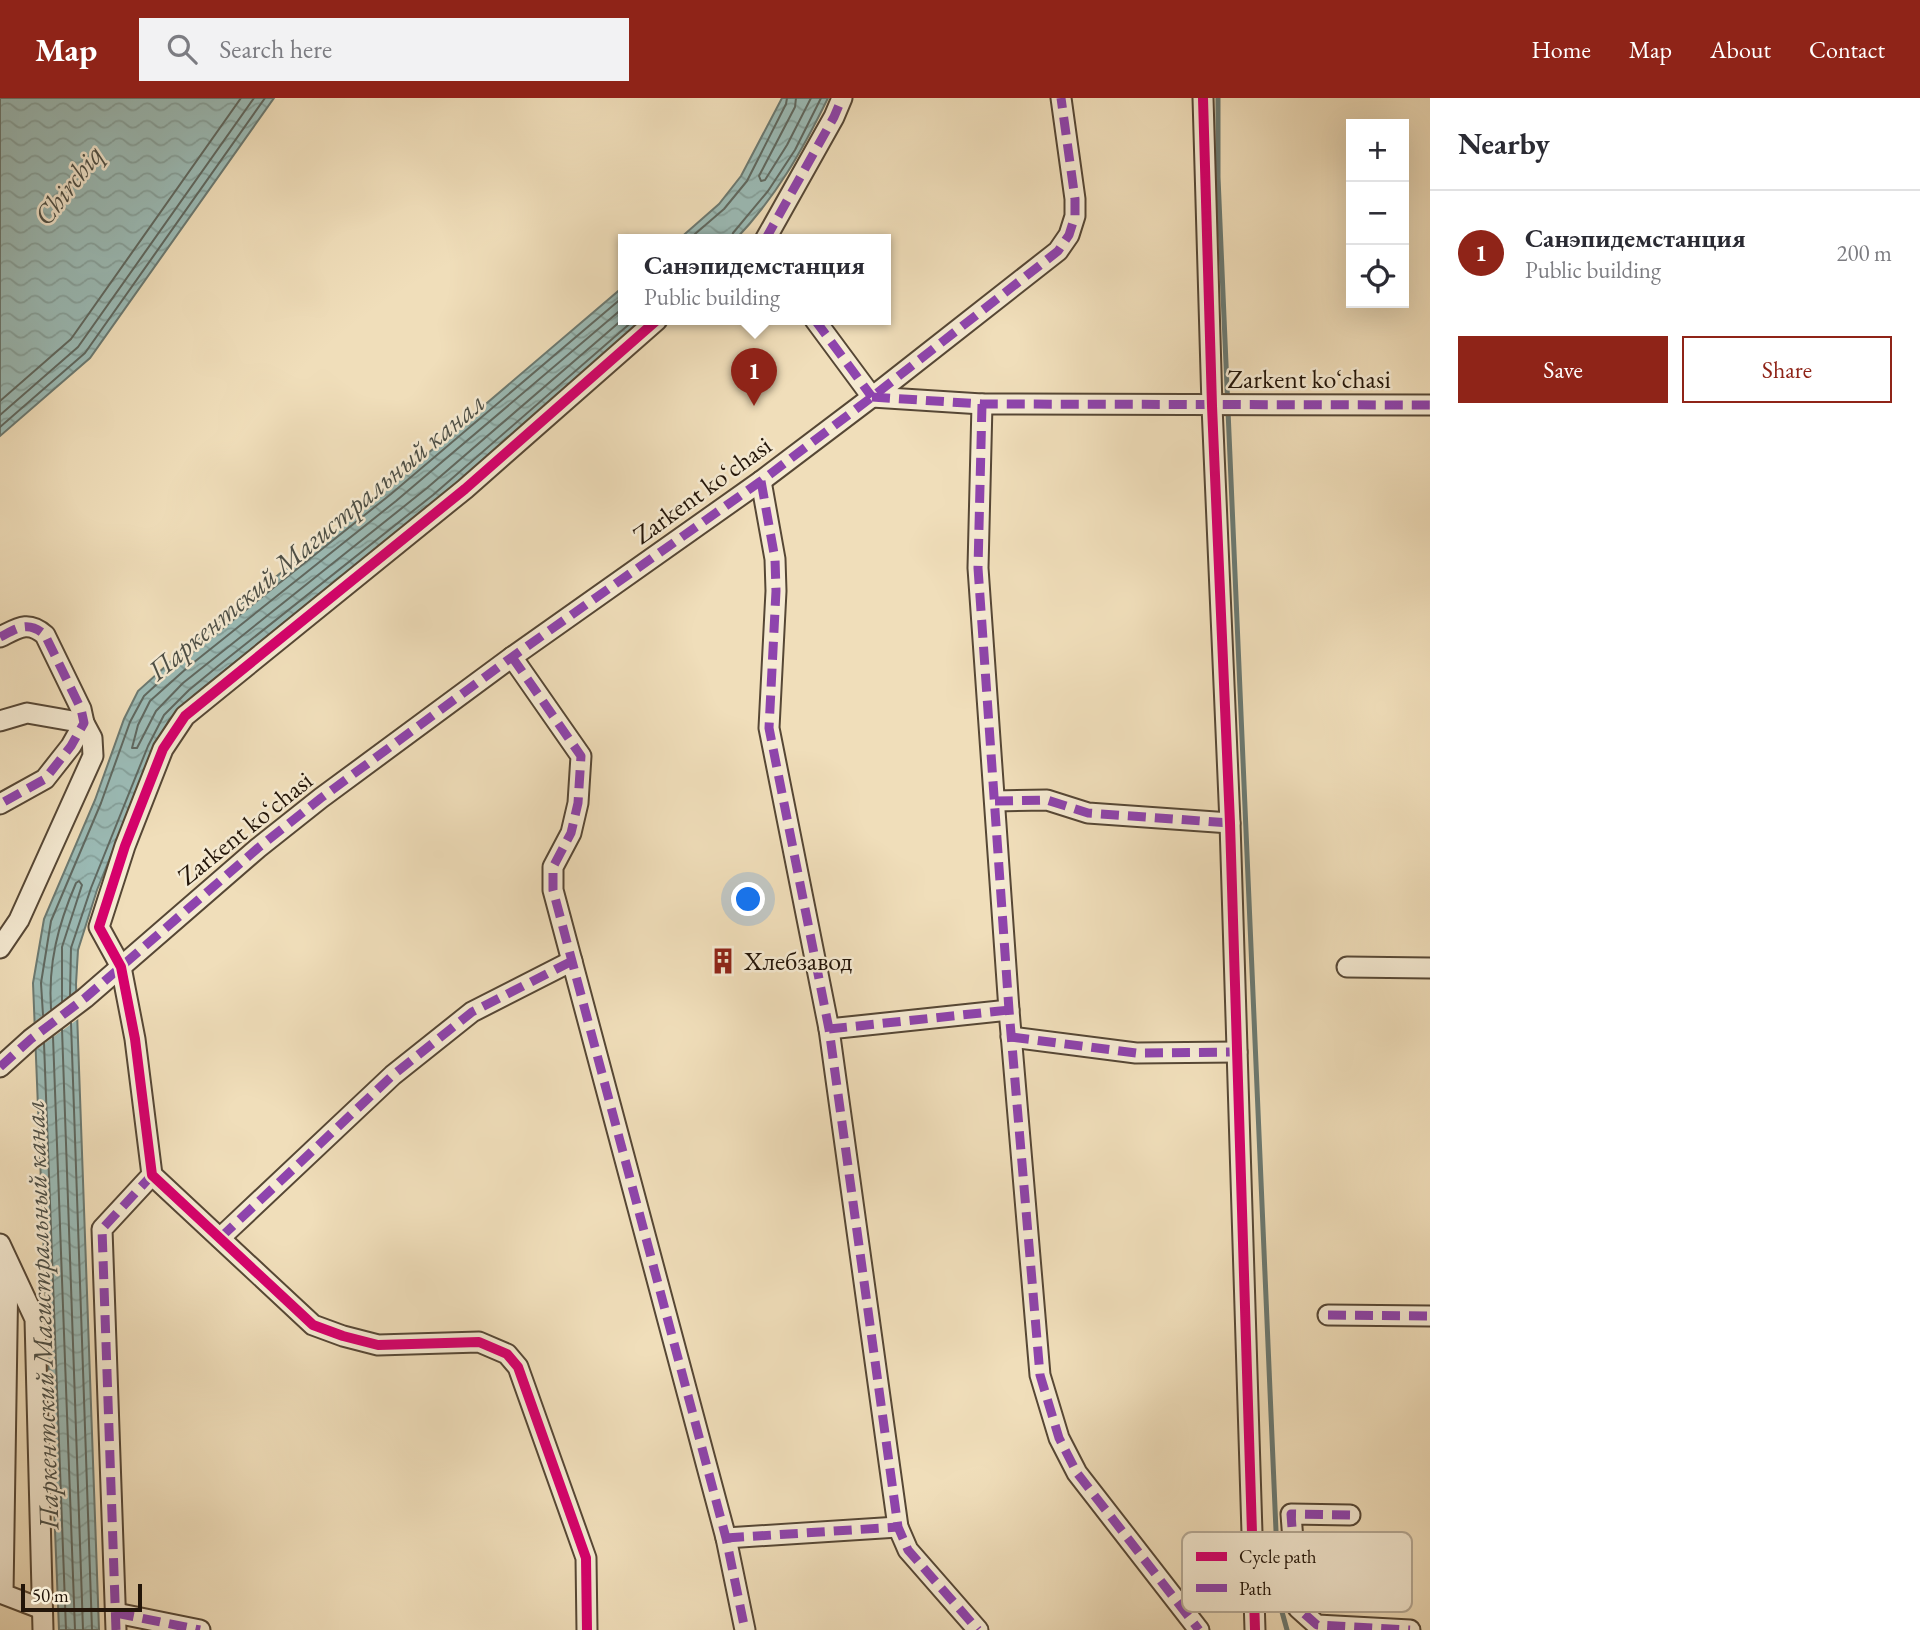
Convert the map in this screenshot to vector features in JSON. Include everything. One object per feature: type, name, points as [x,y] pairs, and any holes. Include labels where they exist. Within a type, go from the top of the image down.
[{"type":"street","points":[[768,234],[842,98]]},
{"type":"street","points":[[819,325],[872,397],[1058,251],[1069,235],[1075,216],[1061,98]]},
{"type":"street","points":[[1203,98],[1222,406],[1230,822],[1252,1532]]},
{"type":"street","points":[[587,1630],[586,1558],[518,1367],[508,1354],[479,1342],[378,1345],[313,1325],[152,1175],[135,1039],[121,967],[99,927],[125,846],[163,749],[185,716],[465,489],[651,325]]},
{"type":"street","name":"Zarkent koʻchasi","points":[[0,1067],[310,806],[512,657],[761,481],[872,397],[982,404],[1430,405]]},
{"type":"street","points":[[982,404],[978,568],[1009,1010],[1040,1375],[1059,1438],[1077,1473],[1182,1608]]},
{"type":"street","points":[[761,481],[775,559],[776,592],[769,728],[829,1029],[898,1527],[908,1550],[978,1630]]},
{"type":"street","points":[[0,637],[22,626],[36,628],[45,635],[92,738],[93,756],[19,920],[0,948]]},
{"type":"street","points":[[512,657],[581,756],[578,803],[571,834],[553,867],[553,890],[726,1538],[745,1630]]},
{"type":"street","points":[[0,722],[27,713],[84,723]]},
{"type":"street","points":[[0,804],[45,779],[71,746],[84,723]]},
{"type":"street","points":[[995,801],[1048,800],[1088,813],[1230,822]]},
{"type":"street","points":[[220,1238],[393,1075],[472,1012],[572,961]]},
{"type":"street","points":[[1347,967],[1430,968]]},
{"type":"street","points":[[829,1029],[1009,1010]]},
{"type":"street","points":[[1012,1037],[1136,1053],[1237,1052]]},
{"type":"street","points":[[152,1175],[102,1229],[116,1621],[200,1630]]},
{"type":"street","points":[[0,1244],[35,1319],[43,1630]]},
{"type":"street","points":[[8,1262],[3,1594],[42,1609]]},
{"type":"street","points":[[1328,1315],[1430,1316]]},
{"type":"street","points":[[1292,1532],[1291,1514],[1350,1515]]},
{"type":"street","points":[[726,1538],[898,1527]]},
{"type":"street","points":[[1185,1612],[1199,1630]]},
{"type":"street","points":[[1254,1612],[1255,1630]]},
{"type":"street","points":[[1302,1612],[1317,1625],[1410,1630]]},
{"type":"water","name":"Chirchiq","points":[[0,98],[274,98],[90,358],[0,436]]},
{"type":"water","points":[[782,98],[828,98],[776,190],[741,234],[685,234],[719,204],[741,176]]},
{"type":"water","name":"Паркентский Магистральный канал","points":[[618,291],[618,325],[639,325],[437,500],[194,695],[169,720],[154,749],[97,890],[78,950],[76,984],[99,1630],[59,1630],[33,983],[44,919],[95,800],[124,719],[138,691],[178,655],[386,489]]},
{"type":"pier","points":[[81,987],[81,1017],[34,1051],[33,1023]]},
{"type":"waterway","points":[[1218,98],[1218,177],[1276,1532]]},
{"type":"waterway","points":[[1282,1612],[1287,1630]]},
{"type":"marked path","points":[[768,234],[842,98]]},
{"type":"marked path","points":[[0,1067],[31,1039],[85,998],[258,848],[321,798],[512,657],[761,481],[1058,251],[1069,235],[1075,216],[1061,98]]},
{"type":"marked path","points":[[819,325],[872,397]]},
{"type":"marked path","points":[[872,397],[982,404],[1430,405]]},
{"type":"marked path","points":[[982,404],[978,568],[1009,1010],[1040,1375],[1059,1438],[1077,1473],[1182,1608]]},
{"type":"marked path","points":[[761,481],[775,559],[776,591],[769,728],[829,1029],[898,1527],[908,1550],[978,1630]]},
{"type":"marked path","points":[[0,637],[23,627],[39,630],[45,635],[81,709],[84,723],[71,746],[45,779],[0,804]]},
{"type":"marked path","points":[[512,657],[581,756],[578,803],[571,833],[553,867],[553,890],[726,1538],[745,1630]]},
{"type":"marked path","points":[[995,801],[1047,800],[1088,813],[1230,823]]},
{"type":"marked path","points":[[220,1238],[393,1075],[472,1012],[572,961]]},
{"type":"marked path","points":[[829,1029],[1009,1010]]},
{"type":"marked path","points":[[1011,1037],[1136,1053],[1237,1052]]},
{"type":"marked path","points":[[116,1630],[102,1229],[152,1175]]},
{"type":"marked path","points":[[1328,1315],[1430,1316]]},
{"type":"marked path","points":[[1292,1532],[1291,1514],[1350,1515]]},
{"type":"marked path","points":[[726,1538],[898,1527]]},
{"type":"marked path","points":[[1185,1612],[1199,1630]]},
{"type":"marked path","points":[[1302,1612],[1317,1625],[1410,1630]]},
{"type":"marked path","points":[[116,1613],[200,1630]]},
{"type":"cycle path","points":[[1203,98],[1212,406],[1230,823],[1252,1532]]},
{"type":"cycle path","points":[[587,1630],[586,1558],[518,1367],[507,1354],[479,1342],[378,1345],[313,1325],[152,1175],[135,1039],[121,967],[99,927],[125,846],[163,749],[185,716],[465,489],[651,325]]},
{"type":"cycle path","points":[[1254,1612],[1255,1630]]},
{"type":"place","name":"Санэпидемстанция","points":[[754,406]]},
{"type":"place","name":"Хлебзавод","points":[[723,961]]}]
